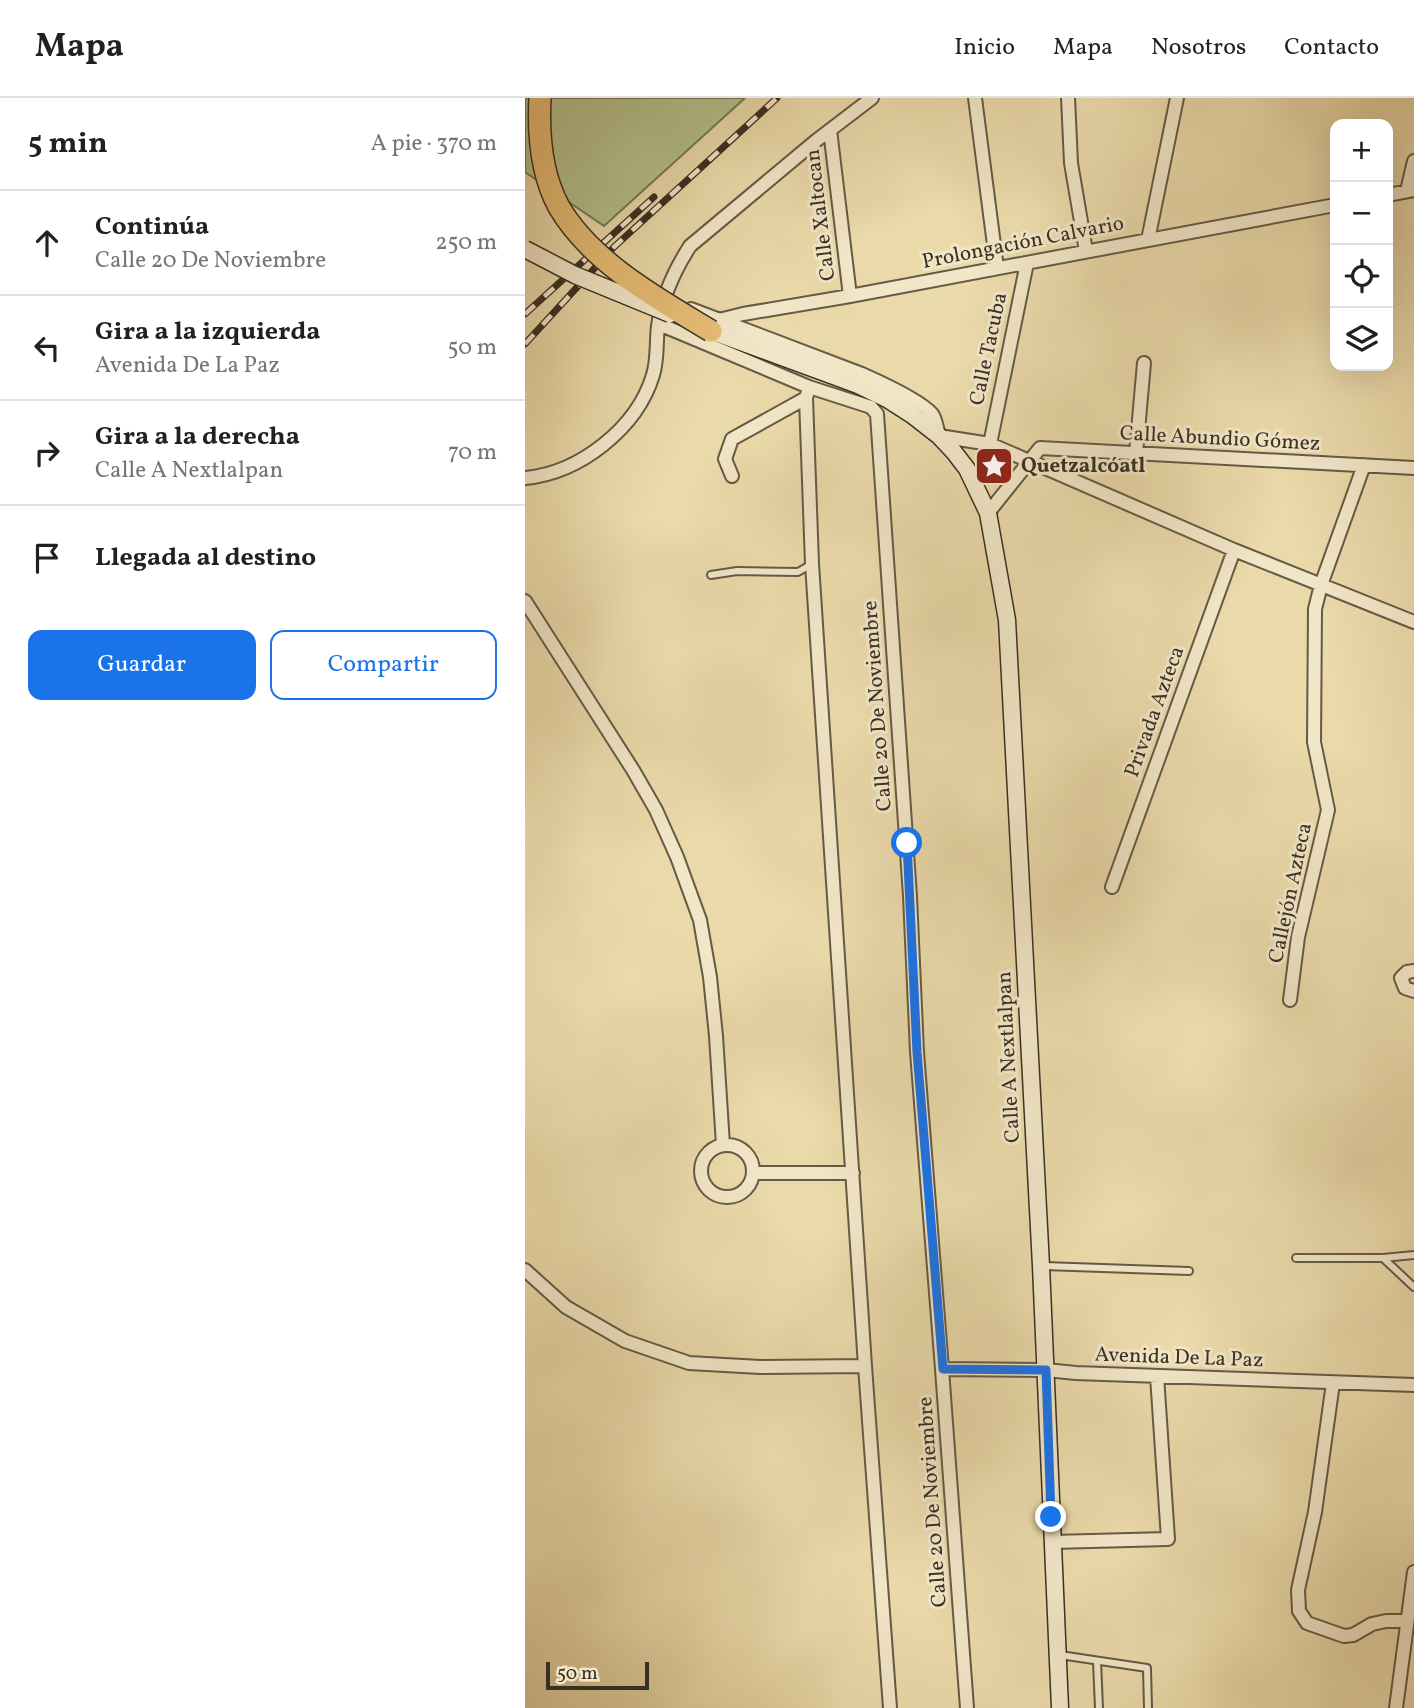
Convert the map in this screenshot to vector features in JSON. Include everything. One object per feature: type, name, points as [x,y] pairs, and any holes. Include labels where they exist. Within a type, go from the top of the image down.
[{"type":"highway","points":[[540,98],[542,156],[549,183],[559,206],[575,229],[596,252],[658,299],[714,326]]},
{"type":"main road","name":"Calle A Nextlalpan","points":[[525,249],[575,275],[714,326],[764,352],[858,385],[887,399],[933,431],[954,452],[967,469],[988,513],[1007,620],[1041,1266],[1060,1708]]},
{"type":"street","points":[[525,478],[561,470],[602,447],[621,428],[648,388],[654,372],[664,299],[669,283],[690,246],[872,98]]},
{"type":"street","points":[[975,98],[997,268]]},
{"type":"street","points":[[1068,98],[1071,163],[1086,251]]},
{"type":"street","points":[[1148,240],[1177,98]]},
{"type":"street","name":"Calle Xaltocan","points":[[830,130],[850,296]]},
{"type":"street","points":[[1393,194],[1411,191],[1414,161]]},
{"type":"street","name":"Prolongación Calvario","points":[[714,326],[743,314],[1330,206]]},
{"type":"street","name":"Calle Tacuba","points":[[989,444],[1027,263]]},
{"type":"street","points":[[664,299],[714,326],[862,374],[885,385],[934,415],[933,431],[989,444],[1030,460],[1234,550],[1414,622]]},
{"type":"street","points":[[659,324],[808,393]]},
{"type":"street","points":[[1136,453],[1144,363]]},
{"type":"street","points":[[732,476],[725,459],[732,439],[808,393]]},
{"type":"street","points":[[808,393],[812,564],[890,1708]]},
{"type":"street","name":"Calle 20 De Noviembre","points":[[808,393],[871,407],[877,414],[910,896],[917,1052],[967,1708]]},
{"type":"street","name":"Calle Abundio Gómez","points":[[1030,460],[1040,448],[1414,468]]},
{"type":"street","points":[[988,513],[1030,460]]},
{"type":"street","name":"Callejón Azteca","points":[[1290,1000],[1298,937],[1328,810],[1314,742],[1315,609],[1364,465]]},
{"type":"street","name":"Privada Azteca","points":[[1112,887],[1234,550]]},
{"type":"street","points":[[525,601],[656,810],[700,920],[716,1036],[723,1145]]},
{"type":"street","points":[[1414,971],[1407,972],[1401,978],[1405,988],[1414,991]]},
{"type":"street","points":[[723,1145],[735,1146],[745,1152],[752,1161],[750,1184],[741,1193],[731,1197],[719,1196],[709,1190],[702,1180],[700,1169],[704,1158],[712,1149],[723,1145]]},
{"type":"street","points":[[753,1173],[853,1173]]},
{"type":"street","points":[[525,1270],[566,1307],[625,1342],[689,1363],[760,1367],[865,1366]]},
{"type":"street","name":"Avenida De La Paz","points":[[943,1369],[1046,1370],[1414,1385]]},
{"type":"street","points":[[1052,1542],[1168,1539],[1157,1376]]},
{"type":"street","points":[[1333,1383],[1315,1512],[1298,1590],[1299,1611],[1307,1623],[1344,1636],[1353,1635],[1372,1624],[1407,1621]]},
{"type":"street","points":[[1396,1708],[1414,1572]]},
{"type":"lane","points":[[711,575],[737,571],[798,572],[812,564]]},
{"type":"lane","points":[[1296,1258],[1383,1258],[1414,1255]]},
{"type":"lane","points":[[1383,1258],[1414,1287]]},
{"type":"lane","points":[[1041,1266],[1189,1271]]},
{"type":"lane","points":[[1058,1654],[1147,1668],[1148,1708]]},
{"type":"lane","points":[[1097,1661],[1099,1708]]},
{"type":"green space","points":[[525,98],[745,98],[604,226],[525,172]]},
{"type":"railway","points":[[525,344],[614,247],[777,98]]},
{"type":"railway","points":[[525,314],[654,197]]},
{"type":"place","name":"Quetzalcóatl","points":[[994,466]]},
{"type":"route","points":[[907,843],[917,1052],[943,1369],[1046,1370],[1051,1517]]}]
